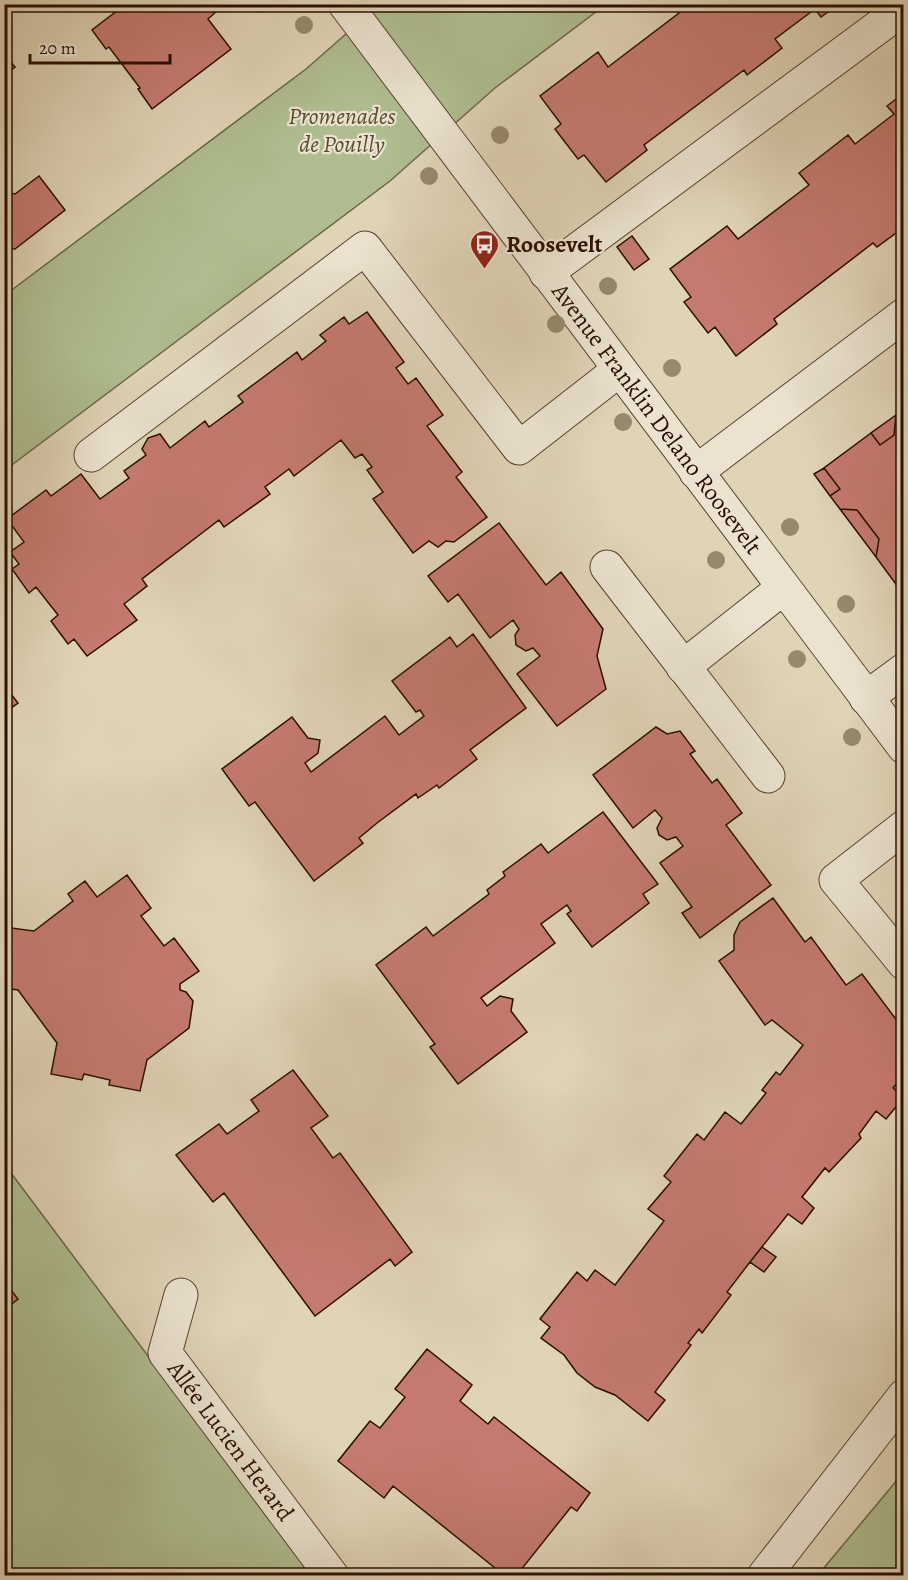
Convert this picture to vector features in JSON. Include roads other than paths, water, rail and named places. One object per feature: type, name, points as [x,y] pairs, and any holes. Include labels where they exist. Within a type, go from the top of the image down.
[{"type":"street","name":"Avenue Franklin Delano Roosevelt","points":[[345,4],[903,747]]},
{"type":"street","points":[[546,273],[903,8]]},
{"type":"street","points":[[91,455],[364,248],[519,448],[619,370]]},
{"type":"street","points":[[696,472],[903,315]]},
{"type":"street","points":[[607,567],[768,777]]},
{"type":"street","points":[[683,667],[783,588]]},
{"type":"street","points":[[866,698],[903,670]]},
{"type":"street","points":[[903,827],[836,880],[903,963]]},
{"type":"street","name":"Allée Lucien Herard","points":[[181,1294],[165,1353],[332,1575]]},
{"type":"street","points":[[764,1575],[903,1396]]},
{"type":"place","name":"Roosevelt","points":[[485,270]]},
{"type":"park label","name":"Promenades de Pouilly","points":[[342,130]]}]
